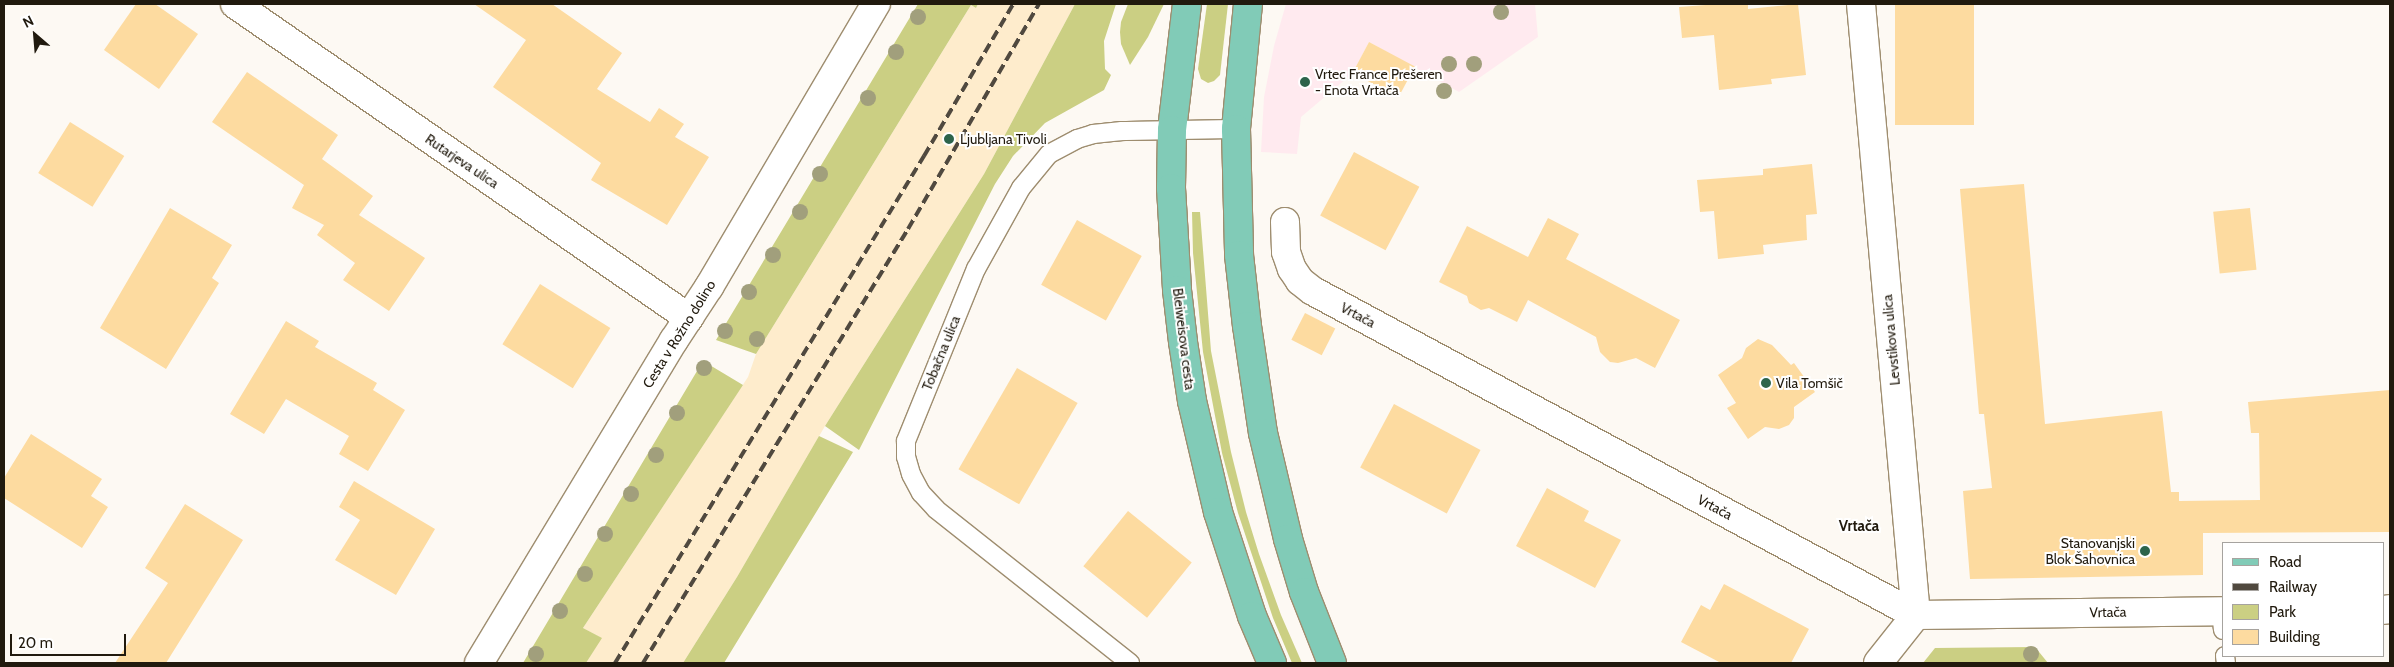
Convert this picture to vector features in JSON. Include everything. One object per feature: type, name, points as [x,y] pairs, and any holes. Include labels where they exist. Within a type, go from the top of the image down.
[{"type":"main road","name":"Bleiweisova cesta","points":[[1187,4],[1172,130],[1171,188],[1177,290],[1192,401],[1203,455],[1230,554],[1252,616],[1272,663]]},
{"type":"main road","points":[[1248,4],[1236,129],[1239,255],[1250,353],[1263,433],[1288,538],[1304,592],[1332,663]]},
{"type":"street","name":"Rutarjeva ulica","points":[[235,4],[689,318]]},
{"type":"street","name":"Cesta v Rožno dolino","points":[[479,663],[689,318],[876,4]]},
{"type":"street","name":"Levstikova ulica","points":[[1861,4],[1916,614]]},
{"type":"street","name":"Vrtača","points":[[1285,222],[1286,252],[1292,269],[1300,281],[1314,291],[1916,614],[2222,617]]},
{"type":"street","points":[[1878,663],[1916,614]]},
{"type":"lane","name":"Tobačna ulica","points":[[1130,663],[936,509],[921,493],[911,474],[906,457],[906,441],[976,269],[1021,188],[1049,154],[1078,139],[1093,134],[1236,129]]},
{"type":"shaded area","points":[[978,4],[1075,4],[984,174],[825,426],[737,577],[683,663],[586,663],[601,638],[583,628],[748,377],[756,354],[971,5],[976,8]]},
{"type":"shaded area","name":"Vrtec France Prešeren - Enota Vrtača","points":[[1286,4],[1535,4],[1538,37],[1459,92],[1369,42],[1353,73],[1301,117],[1297,154],[1261,152],[1264,97],[1274,46]]},
{"type":"green space","points":[[918,4],[978,4],[976,8],[971,5],[756,354],[716,340]]},
{"type":"green space","points":[[1075,4],[1116,4],[1104,41],[1105,69],[1111,75],[1104,90],[1045,123],[1013,156],[995,184],[859,450],[825,426],[984,174]]},
{"type":"green space","points":[[1128,4],[1164,4],[1148,37],[1130,65],[1121,44],[1120,32],[1121,22]]},
{"type":"green space","points":[[1207,4],[1228,4],[1220,75],[1214,81],[1208,83],[1201,79],[1198,69]]},
{"type":"green space","points":[[1192,212],[1200,212],[1211,351],[1231,452],[1259,554],[1281,615],[1302,663],[1292,663],[1273,618],[1238,513],[1222,453],[1203,352],[1193,253]]},
{"type":"green space","points":[[703,361],[743,385],[583,628],[602,638],[586,663],[523,663]]},
{"type":"green space","points":[[819,436],[853,452],[724,663],[683,663],[737,577]]},
{"type":"green space","points":[[2035,647],[2048,663],[1923,663],[1935,648]]},
{"type":"building","points":[[136,4],[155,4],[198,34],[159,89],[104,50]]},
{"type":"building","points":[[474,4],[552,4],[622,53],[597,89],[650,122],[659,108],[684,124],[675,137],[709,157],[667,225],[591,180],[601,163],[493,87],[526,40]]},
{"type":"building","points":[[1748,4],[1748,9],[1798,4],[1806,75],[1771,79],[1772,84],[1719,90],[1714,35],[1682,38],[1679,7]]},
{"type":"building","points":[[1895,4],[1974,4],[1974,125],[1895,125]]},
{"type":"building","points":[[1369,42],[1415,66],[1398,97],[1353,73]]},
{"type":"building","points":[[247,72],[338,135],[322,159],[373,196],[359,215],[425,258],[389,311],[343,280],[355,263],[317,235],[324,225],[292,208],[304,185],[212,122]]},
{"type":"building","points":[[70,122],[124,156],[92,207],[38,173]]},
{"type":"building","points":[[1354,152],[1419,187],[1386,250],[1320,216]]},
{"type":"building","points":[[1812,164],[1817,214],[1806,215],[1807,240],[1763,245],[1764,254],[1718,259],[1714,211],[1700,212],[1697,180],[1763,175],[1763,169]]},
{"type":"building","points":[[2024,184],[2045,424],[2162,411],[2171,492],[2179,492],[2179,501],[2260,500],[2259,433],[2251,433],[2248,402],[2390,390],[2390,532],[2203,533],[2203,575],[1970,579],[1963,491],[1992,488],[1984,414],[1979,414],[1960,189]]},
{"type":"building","points":[[170,208],[232,245],[212,278],[219,283],[166,369],[100,328]]},
{"type":"building","points":[[2250,208],[2256,270],[2220,274],[2213,212]]},
{"type":"building","points":[[1548,218],[1579,234],[1566,259],[1680,320],[1655,368],[1636,358],[1618,363],[1610,362],[1600,352],[1596,337],[1528,300],[1517,322],[1489,308],[1481,310],[1469,303],[1467,296],[1439,282],[1467,226],[1528,257]]},
{"type":"building","points":[[1077,220],[1142,256],[1106,321],[1041,285]]},
{"type":"building","points":[[540,284],[610,328],[573,388],[502,344]]},
{"type":"building","points":[[1305,313],[1335,328],[1322,355],[1291,340]]},
{"type":"building","points":[[286,321],[319,341],[315,347],[377,383],[373,390],[405,410],[368,471],[339,454],[349,436],[286,399],[264,434],[230,414]]},
{"type":"building","name":"Vila Tomšič","points":[[1758,339],[1772,345],[1791,365],[1794,363],[1815,392],[1794,407],[1794,418],[1789,425],[1779,429],[1765,427],[1748,439],[1727,408],[1736,403],[1718,375],[1742,358],[1746,348]]},
{"type":"building","points":[[1017,368],[1078,403],[1019,504],[958,469]]},
{"type":"building","points":[[1394,404],[1481,450],[1447,514],[1360,468]]},
{"type":"building","points":[[31,434],[102,479],[91,496],[108,507],[82,548],[4,498],[4,478]]},
{"type":"building","points":[[354,481],[435,529],[396,595],[335,560],[360,520],[339,507]]},
{"type":"building","points":[[1547,488],[1589,511],[1584,521],[1621,540],[1595,588],[1516,546]]},
{"type":"building","points":[[185,504],[243,540],[166,663],[115,663],[168,583],[145,568]]},
{"type":"building","points":[[1128,511],[1192,563],[1147,618],[1083,566]]},
{"type":"building","points":[[1724,584],[1809,629],[1791,663],[1721,663],[1681,642],[1701,605],[1710,610]]},
{"type":"railway","points":[[615,663],[924,156],[1013,4]]},
{"type":"railway","points":[[643,663],[908,229],[1039,4]]},
{"type":"place","name":"Vrtec France Prešeren - Enota Vrtača","points":[[1305,82]]},
{"type":"place","name":"Ljubljana Tivoli","points":[[949,139]]},
{"type":"place","name":"Vila Tomšič","points":[[1766,383]]},
{"type":"place","name":"Stanovanjski Blok Šahovnica","points":[[2145,551]]},
{"type":"district","name":"Vrtača","points":[[1859,527]]}]
